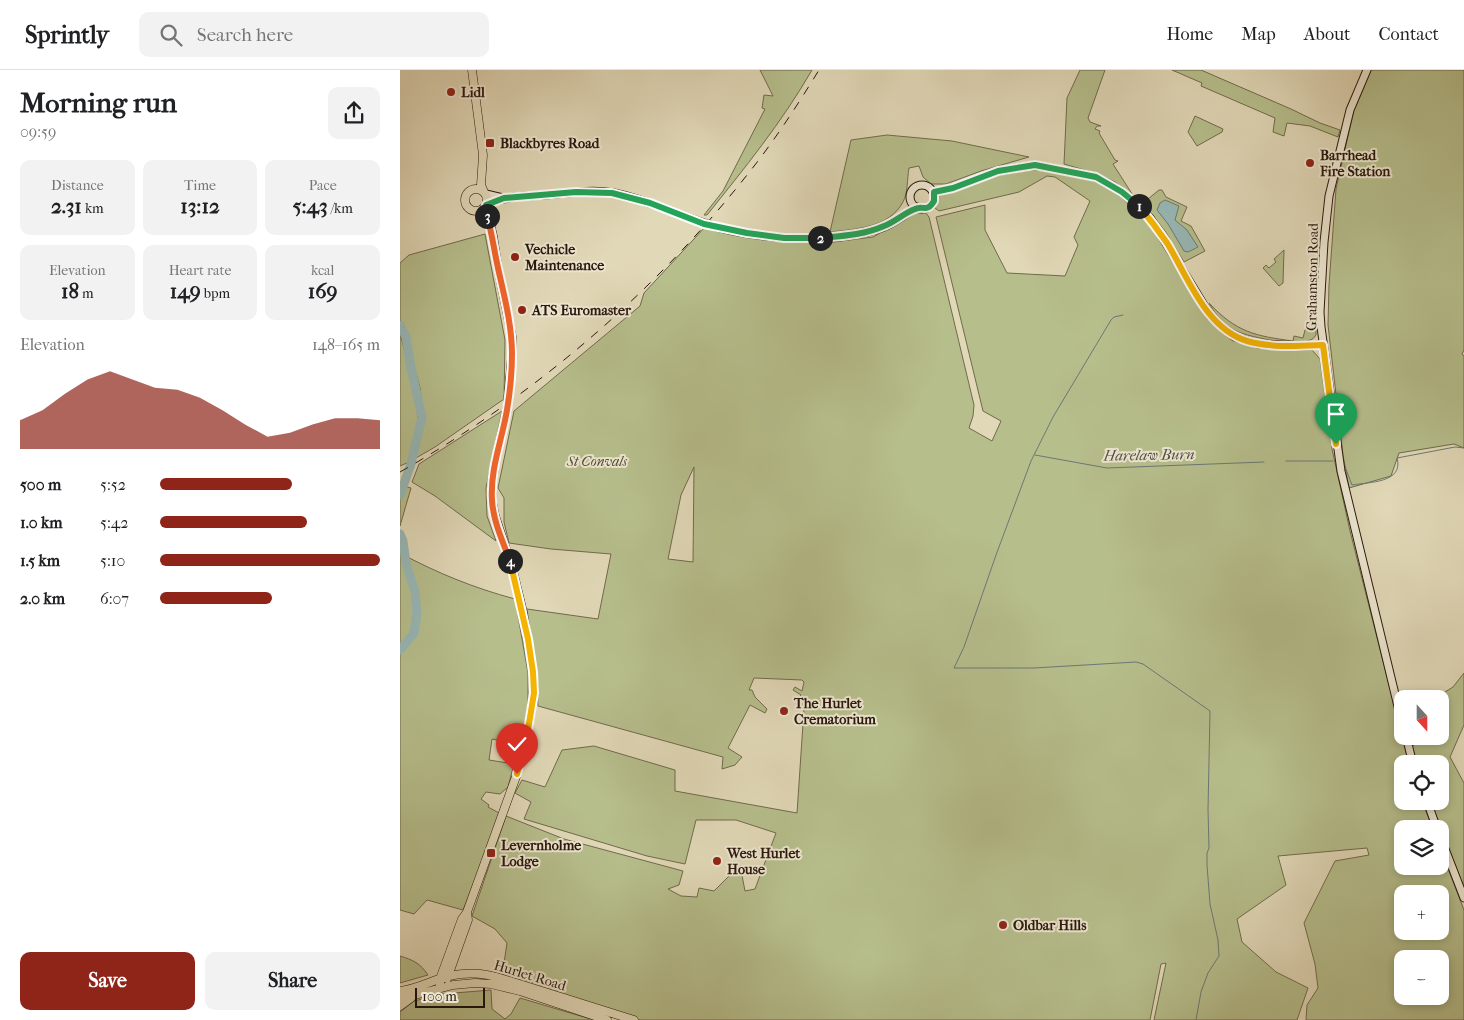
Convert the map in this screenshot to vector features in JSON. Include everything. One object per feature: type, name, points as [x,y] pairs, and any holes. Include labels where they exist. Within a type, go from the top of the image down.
[{"type":"main road","points":[[443,987],[462,919],[467,912],[517,774],[527,736],[534,693],[533,672],[522,608],[512,567],[494,516],[492,501],[495,463],[507,411],[512,337],[485,193],[481,185],[483,155],[472,70]]},
{"type":"main road","points":[[482,168],[473,186],[467,193],[465,203],[468,209],[485,219],[490,227]]},
{"type":"main road","points":[[467,193],[473,189],[485,193]]},
{"type":"main road","points":[[475,212],[486,206]]},
{"type":"main road","name":"Hurlet Road","points":[[400,991],[444,978],[476,974],[496,976],[634,1020]]},
{"type":"main road","name":"Hurlet Road","points":[[400,999],[443,987],[476,983],[498,985],[607,1020]]},
{"type":"main road","points":[[400,1006],[415,996]]},
{"type":"street","name":"Grahamston Road","points":[[1367,70],[1350,110],[1332,178],[1326,214],[1320,312],[1341,471],[1394,690]]},
{"type":"street","points":[[934,192],[953,188],[998,171],[1035,165],[1096,177],[1122,192],[1150,218],[1210,315],[1224,329],[1235,337],[1258,344],[1323,345]]},
{"type":"street","points":[[925,185],[934,192],[935,197],[932,204],[925,209],[914,205],[910,198],[914,188],[918,186],[925,185]]},
{"type":"street","points":[[486,206],[504,198],[576,192],[612,193],[650,203],[704,224],[784,238],[814,238],[861,234],[885,226],[917,207]]},
{"type":"street","points":[[485,193],[504,198]]},
{"type":"street","points":[[1449,859],[1464,898]]},
{"type":"green space","points":[[760,70],[812,70],[762,145],[707,215],[704,215],[723,191],[765,109],[762,108],[764,95],[773,96]]},
{"type":"green space","points":[[1080,70],[1105,70],[1088,118],[1090,122],[1101,126],[1097,126],[1095,129],[1100,131],[1099,133],[1115,160],[1118,161],[1113,164],[1134,197],[1115,182],[1098,174],[1064,164],[1067,98]]},
{"type":"green space","points":[[1172,70],[1201,70],[1340,130],[1338,137],[1310,126],[1287,123],[1284,136],[1273,132],[1275,118],[1201,86],[1202,83]]},
{"type":"green space","points":[[1371,70],[1464,70],[1464,350],[1462,354],[1464,356],[1464,448],[1454,444],[1399,453],[1391,476],[1349,488],[1343,455],[1328,325],[1329,285],[1336,189],[1354,110]]},
{"type":"green space","points":[[1195,116],[1223,129],[1222,132],[1197,146],[1188,132]]},
{"type":"green space","points":[[887,135],[952,141],[1029,157],[981,171],[946,184],[931,184],[923,177],[919,166],[909,168],[905,198],[897,211],[881,222],[871,226],[830,232],[851,140]]},
{"type":"green space","name":"St Convals","points":[[1030,170],[1076,175],[1105,185],[1131,202],[1150,222],[1169,250],[1201,307],[1221,331],[1246,344],[1279,349],[1312,350],[1320,359],[1332,449],[1350,531],[1394,705],[1394,745],[1404,745],[1407,755],[1394,755],[1394,810],[1426,810],[1429,820],[1394,820],[1394,875],[1449,875],[1449,871],[1464,910],[1464,1020],[1306,1020],[1307,1005],[1318,988],[1315,964],[1304,923],[1335,861],[1369,855],[1367,848],[1278,856],[1286,885],[1237,919],[1242,942],[1276,972],[1308,988],[1297,1020],[1154,1020],[1166,963],[1161,964],[1150,1020],[640,1020],[499,974],[503,970],[507,943],[495,929],[472,916],[506,816],[564,839],[683,871],[679,885],[668,889],[681,896],[697,897],[699,888],[714,891],[740,865],[745,891],[755,889],[776,833],[736,820],[696,820],[685,864],[647,856],[524,819],[531,802],[515,793],[522,780],[545,787],[562,750],[594,746],[675,770],[675,791],[797,813],[804,709],[796,704],[801,695],[793,690],[795,687],[802,691],[804,682],[802,680],[754,678],[749,690],[752,690],[755,697],[767,709],[765,713],[750,705],[728,748],[742,757],[735,765],[722,769],[723,757],[538,706],[536,671],[527,609],[598,619],[611,554],[509,543],[504,522],[504,498],[498,488],[514,411],[640,306],[644,293],[706,226],[780,241],[826,243],[873,237],[917,212],[925,212],[929,217],[974,405],[969,428],[992,441],[1001,421],[983,411],[936,217],[985,205],[985,230],[1007,273],[1065,276],[1078,245],[1074,237],[1090,201],[1055,177],[1047,176],[1019,192],[939,211],[935,208],[934,202],[939,196],[999,175]],"holes":[[[694,467],[693,562],[668,559],[681,495]]]},
{"type":"green space","points":[[1159,190],[1162,190],[1166,197],[1187,207],[1181,221],[1191,226],[1205,251],[1184,262],[1165,231],[1147,208],[1148,199]]},
{"type":"green space","points":[[485,234],[505,340],[504,399],[416,458],[424,420],[420,388],[400,320],[400,263],[409,255]]},
{"type":"green space","points":[[1284,250],[1283,283],[1279,286],[1263,268],[1266,265],[1269,268],[1276,262],[1274,259]]},
{"type":"green space","points":[[1316,288],[1316,335],[1314,338],[1303,342],[1283,342],[1239,332],[1228,327],[1209,303],[1228,320],[1247,331],[1293,341],[1294,336],[1303,338],[1305,330],[1313,325],[1312,322],[1315,321]]},
{"type":"green space","points":[[400,333],[415,392],[418,420],[409,462],[400,466]]},
{"type":"green space","points":[[502,411],[486,488],[487,516],[496,541],[435,496],[412,482],[419,464]]},
{"type":"green space","points":[[400,485],[411,488],[400,526]]},
{"type":"green space","points":[[400,553],[456,579],[515,599],[528,673],[528,712],[520,745],[492,739],[489,760],[514,764],[508,787],[500,794],[486,792],[481,799],[489,805],[488,807],[499,813],[463,910],[427,900],[414,914],[400,910]]},
{"type":"green space","points":[[1464,673],[1464,725],[1450,757],[1464,783],[1464,888],[1449,851],[1449,820],[1437,820],[1433,810],[1449,810],[1449,755],[1414,755],[1412,746],[1449,745],[1448,690]]},
{"type":"green space","points":[[400,956],[416,962],[428,975],[400,983]]},
{"type":"green space","points":[[491,990],[492,1009],[505,1019],[511,1014],[520,998],[594,1020],[400,1020],[400,1012],[414,1001],[442,994]]},
{"type":"water","points":[[1165,200],[1179,206],[1175,220],[1187,230],[1198,247],[1188,252],[1184,251],[1157,210],[1160,203]]},
{"type":"waterway","points":[[1123,315],[1114,317],[1111,320],[1053,417],[1031,461],[964,647],[954,668],[1034,668],[1136,662],[1143,664],[1210,711],[1209,848],[1207,865],[1210,904],[1218,940],[1219,956],[1208,973],[1201,992],[1196,1020]]},
{"type":"waterway","points":[[400,325],[406,337],[422,417],[411,464],[400,495]]},
{"type":"waterway","points":[[1344,464],[1352,485],[1384,480],[1390,477],[1398,466],[1397,458],[1455,447],[1464,448]]},
{"type":"waterway","name":"Harelaw Burn","points":[[1035,455],[1107,468],[1264,462]]},
{"type":"waterway","points":[[1286,461],[1333,461]]},
{"type":"waterway","points":[[400,534],[415,592],[417,613],[414,633],[400,650]]},
{"type":"railway","points":[[400,472],[501,408],[549,372],[639,294],[681,252],[758,161],[790,116],[819,70]]},
{"type":"place","name":"Lidl","points":[[451,92]]},
{"type":"place","name":"Blackbyres Road","points":[[490,143]]},
{"type":"place","name":"Barrhead Fire Station","points":[[1310,163]]},
{"type":"place","name":"Vechicle Maintenance","points":[[515,257]]},
{"type":"place","name":"ATS Euromaster","points":[[522,310]]},
{"type":"place","name":"The Hurlet Crematorium","points":[[784,711]]},
{"type":"place","name":"Levernholme Lodge","points":[[491,853]]},
{"type":"place","name":"West Hurlet House","points":[[717,861]]},
{"type":"place","name":"Oldbar Hills","points":[[1003,925]]},
{"type":"route","points":[[517,774],[527,736],[534,693],[533,672],[522,608],[512,567],[494,516],[492,501],[495,463],[507,411],[512,337],[492,230],[487,215],[486,205],[492,202],[504,198],[569,193],[612,193],[650,203],[704,224],[784,238],[814,238],[861,234],[885,226],[917,207],[925,209],[929,207],[934,201],[934,192],[953,188],[998,171],[1035,165],[1096,177],[1122,192],[1150,218],[1210,315],[1224,329],[1235,337],[1258,344],[1323,345],[1336,444]]}]
